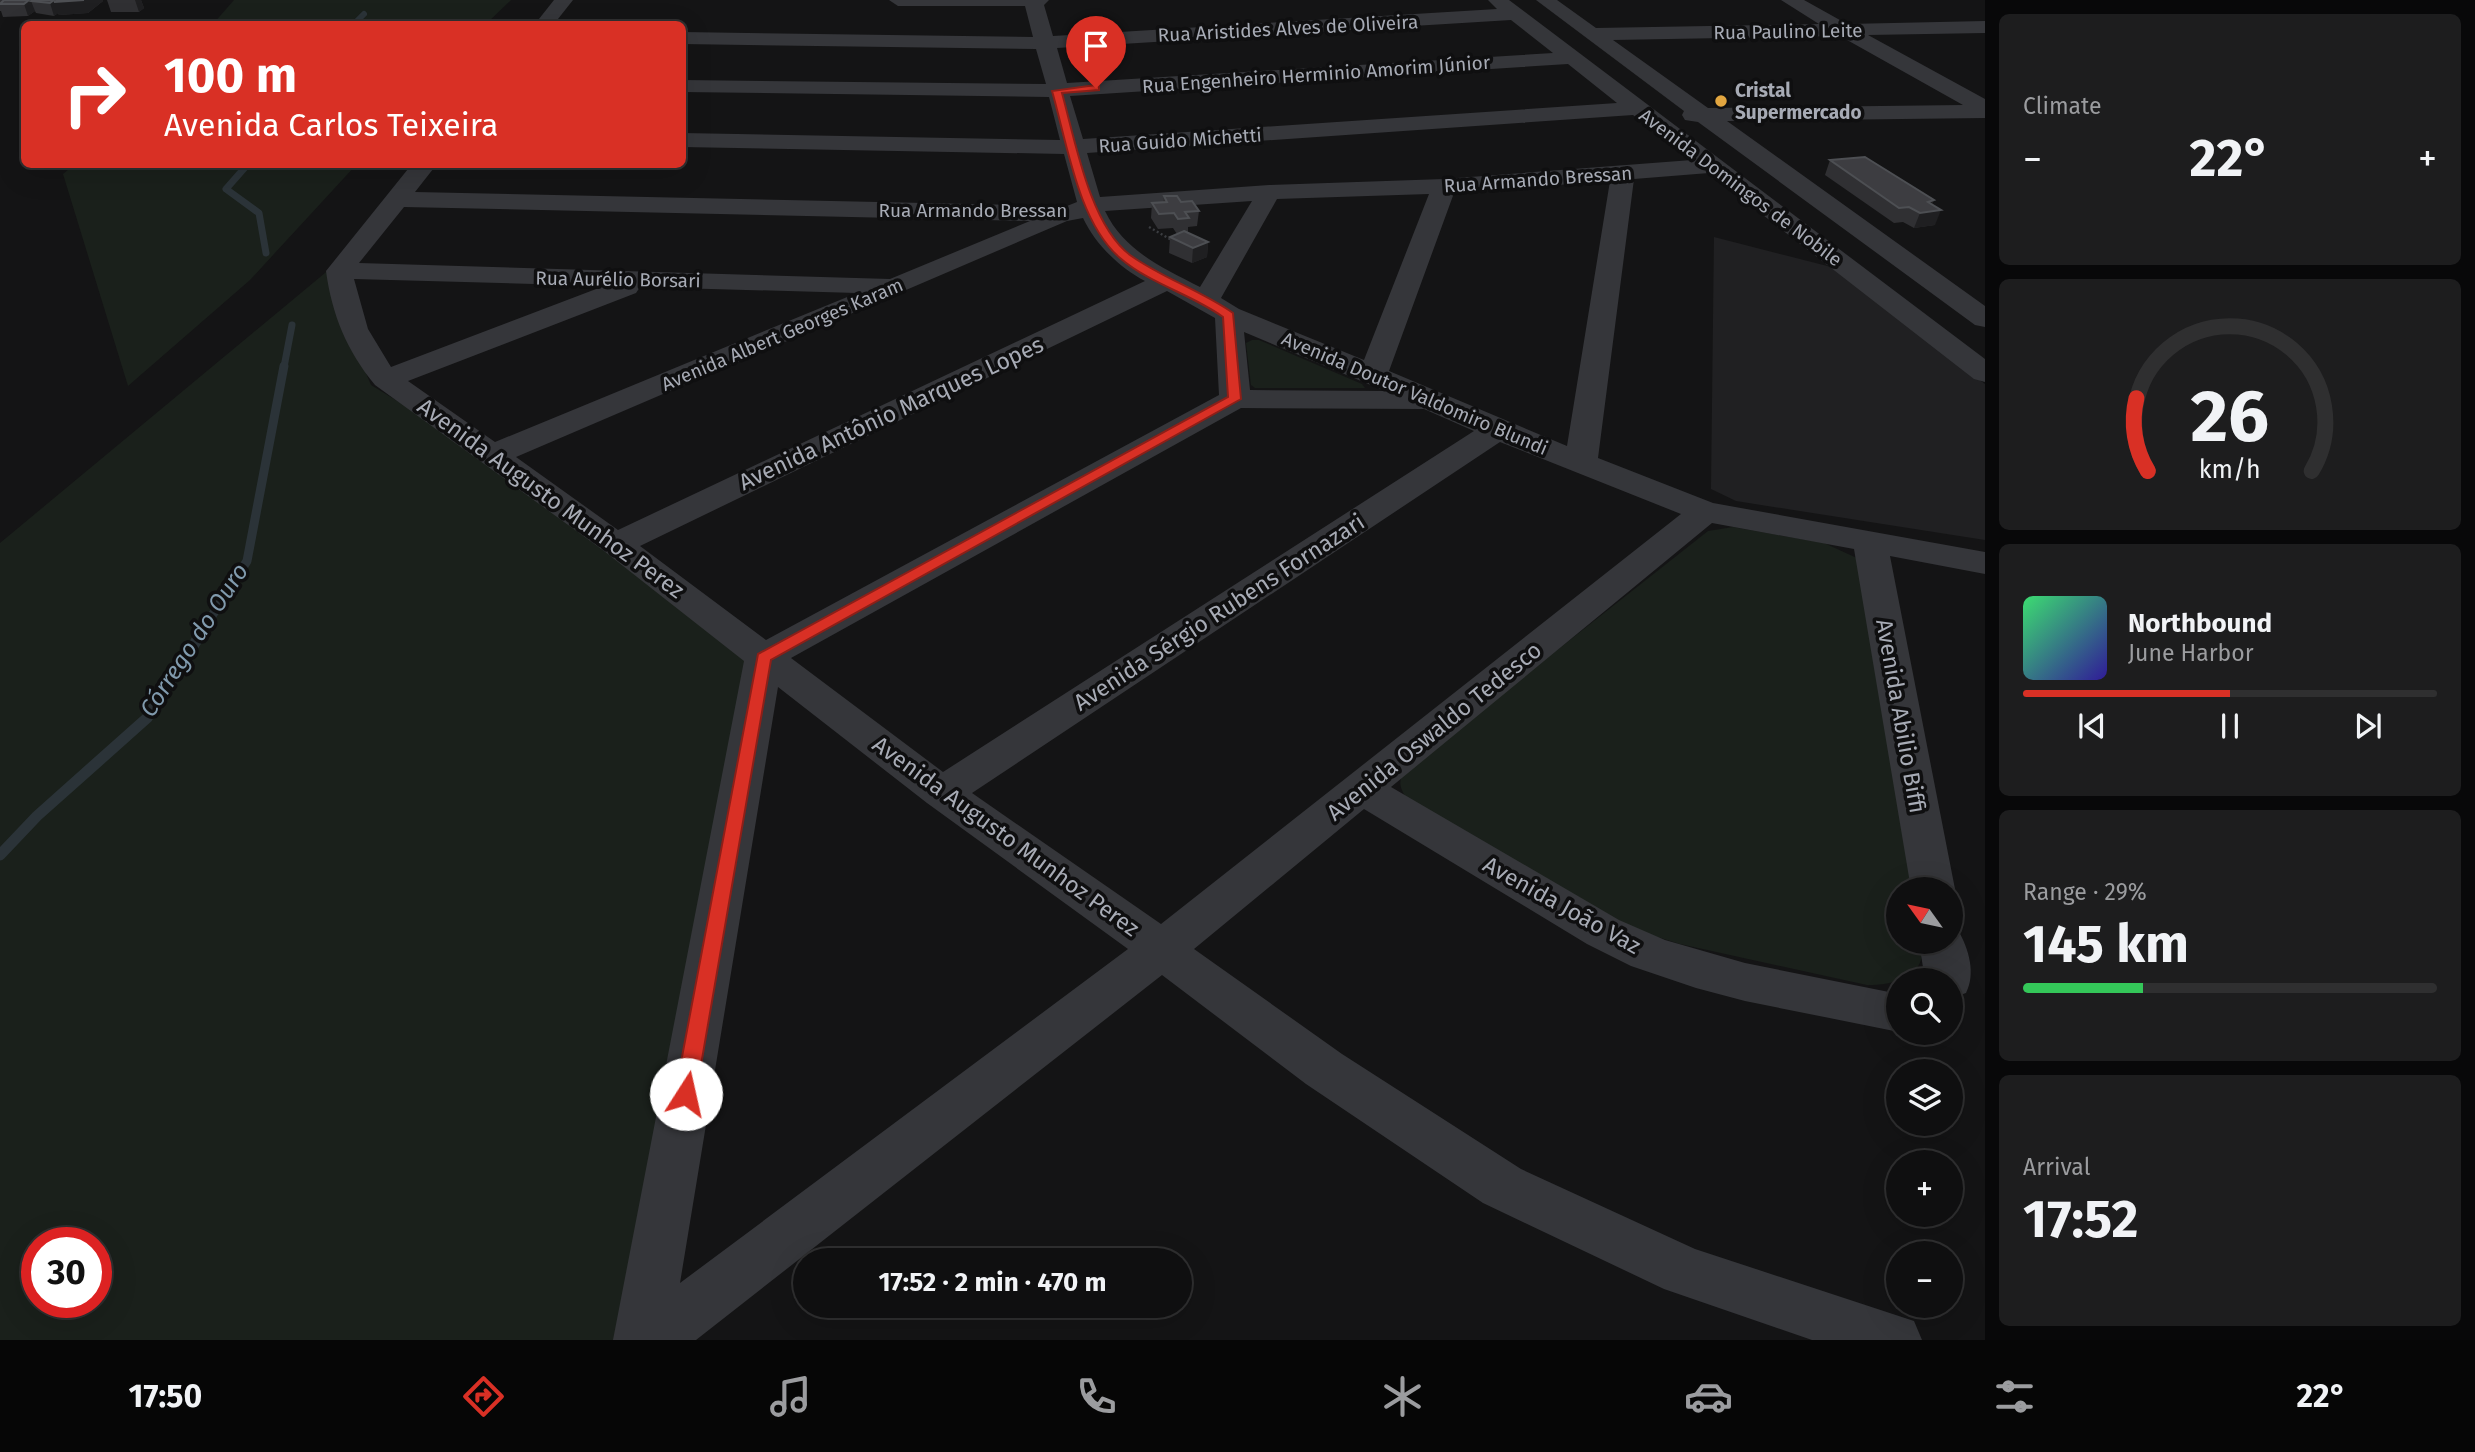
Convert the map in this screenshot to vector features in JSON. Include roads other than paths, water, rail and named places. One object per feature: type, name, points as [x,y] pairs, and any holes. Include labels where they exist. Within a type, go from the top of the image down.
[{"type":"street","points":[[546,21],[564,0]]},
{"type":"street","points":[[898,0],[1040,0]]},
{"type":"street","name":"Avenida Doutor Valdomiro Blundi","points":[[1033,0],[1073,147],[1080,209],[1100,227],[1124,256],[1166,281],[1217,307],[1429,401],[1705,512],[1985,563]]},
{"type":"street","name":"Avenida Domingos de Nobile","points":[[1545,0],[1985,319]]},
{"type":"street","points":[[1790,0],[1985,109]]},
{"type":"street","name":"Avenida Domingos de Nobile","points":[[1506,7],[1985,373]]},
{"type":"street","name":"Rua Aristides Alves de Oliveira","points":[[686,38],[1044,43],[1506,7]]},
{"type":"street","name":"Rua Paulino Leite","points":[[1592,34],[1985,27]]},
{"type":"street","name":"Rua Engenheiro Herminio Amorim Júnior","points":[[686,86],[1057,91],[1572,58]]},
{"type":"street","name":"Rua Guido Michetti","points":[[686,140],[1073,147],[1642,112],[1701,115],[1985,109]]},
{"type":"street","name":"Rua Armando Bressan","points":[[400,198],[1080,209],[1269,192],[1444,186],[1713,166]]},
{"type":"street","points":[[339,271],[422,168]]},
{"type":"street","points":[[1581,462],[1623,172]]},
{"type":"street","points":[[1373,375],[1444,186]]},
{"type":"street","points":[[1235,399],[1217,307],[1269,192]]},
{"type":"street","name":"Avenida Albert Georges Karam","points":[[493,455],[1080,209]]},
{"type":"street","points":[[1826,251],[1883,247]]},
{"type":"street","name":"Rua Aurélio Borsari","points":[[339,271],[897,285]]},
{"type":"street","name":"Avenida Augusto Munhoz Perez","points":[[339,271],[343,301],[354,335],[371,362],[386,379],[616,544],[942,793],[1162,949],[1324,1069],[1502,1186],[1684,1271],[1893,1340]]},
{"type":"street","points":[[386,379],[642,280]]},
{"type":"street","name":"Avenida Antônio Marques Lopes","points":[[616,544],[1166,281]]},
{"type":"street","points":[[642,1340],[764,657],[1235,399],[1429,401]]},
{"type":"street","name":"Avenida Sérgio Rubens Fornazari","points":[[942,793],[1497,430]]},
{"type":"street","name":"Avenida Oswaldo Tedesco","points":[[651,1340],[1162,949],[1705,512]]},
{"type":"street","name":"Avenida Abilio Biffi","points":[[1870,544],[1931,877]]},
{"type":"street","name":"Avenida João Vaz","points":[[1362,789],[1603,932],[1648,953],[1696,970],[1733,979],[1886,1010]]},
{"type":"waterway","points":[[357,21],[364,14]]},
{"type":"waterway","points":[[244,168],[226,189],[259,213],[266,253]]},
{"type":"waterway","name":"Córrego do Ouro","points":[[284,367],[292,325]]},
{"type":"waterway","name":"Córrego do Ouro","points":[[208,622],[247,561],[284,366]]},
{"type":"waterway","name":"Córrego do Ouro","points":[[0,855],[37,816],[147,718],[209,621]]},
{"type":"place","name":"Cristal Supermercado","points":[[1721,101]]}]
